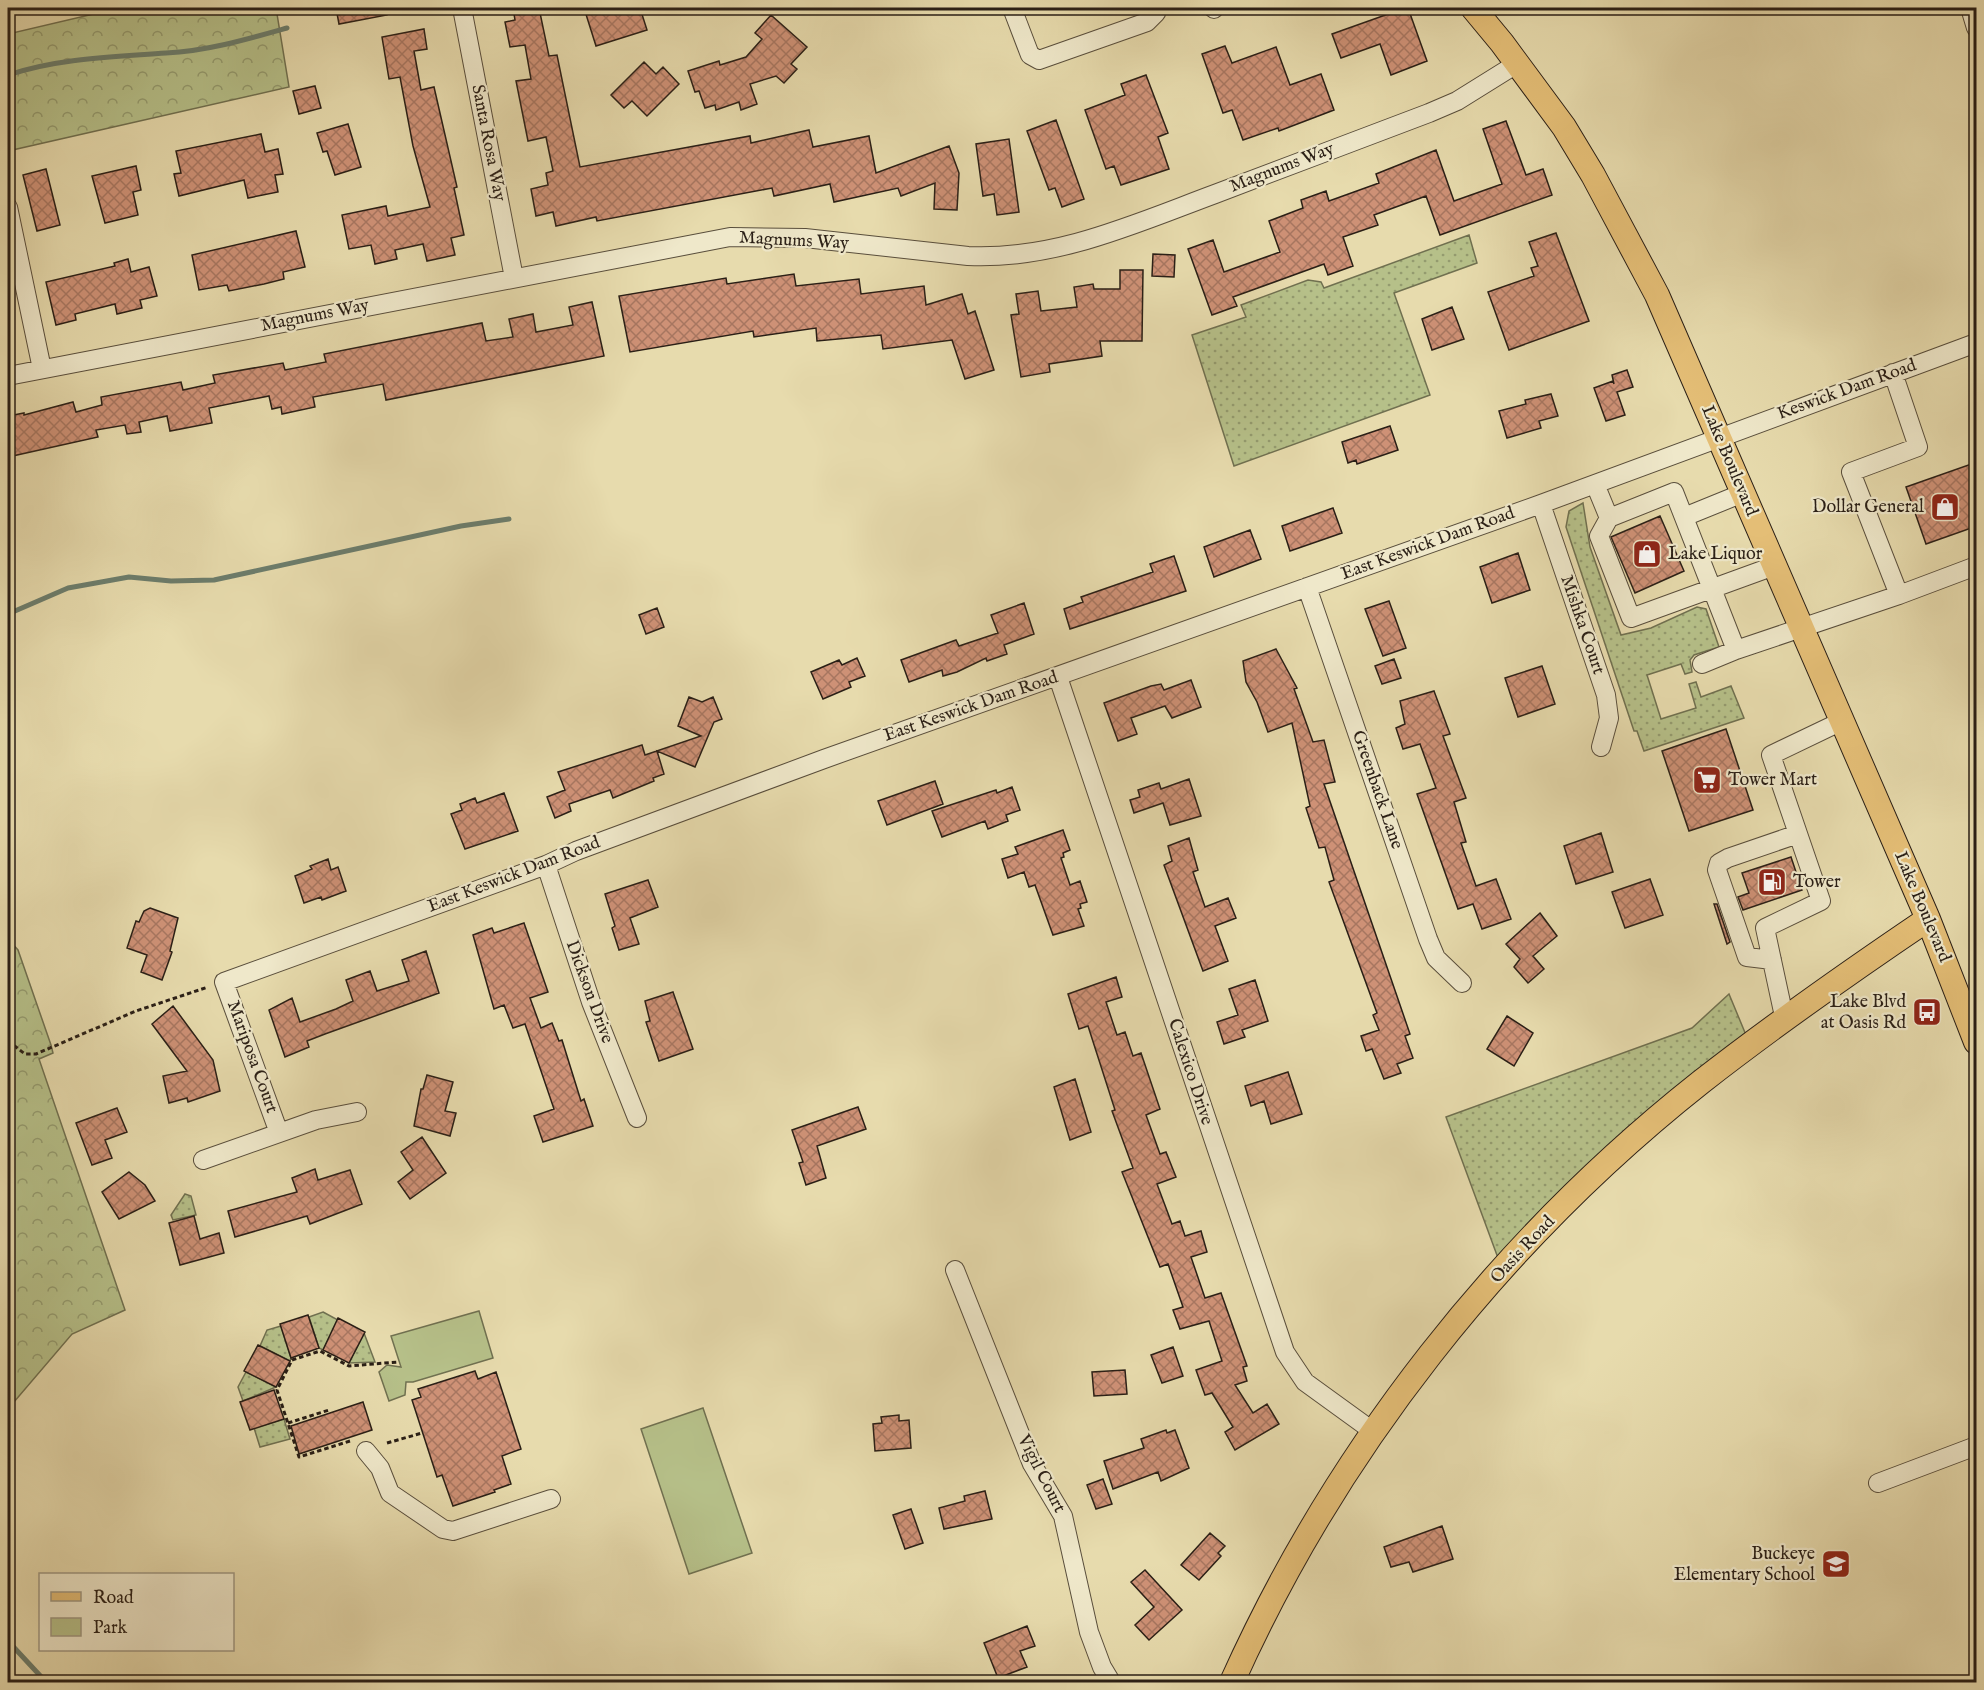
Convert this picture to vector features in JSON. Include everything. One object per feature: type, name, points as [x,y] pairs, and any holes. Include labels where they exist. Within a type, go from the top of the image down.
[{"type":"main road","name":"Lake Boulevard","points":[[1473,8],[1518,63],[1564,127],[1593,175],[1657,295],[1928,919],[1977,1042]]},
{"type":"main road","name":"Oasis Road","points":[[1232,1683],[1312,1528],[1374,1432],[1458,1321],[1541,1229],[1589,1181],[1700,1083],[1928,919]]},
{"type":"street","name":"Santa Rosa Way","points":[[462,8],[514,278]]},
{"type":"street","points":[[1012,8],[1030,55],[1039,60],[1147,22],[1156,13],[1154,8]]},
{"type":"street","points":[[1970,8],[1977,28]]},
{"type":"street","name":"Magnums Way","points":[[8,376],[672,247],[747,236],[805,238],[968,256],[994,257],[1038,253],[1100,237],[1429,113],[1467,96],[1518,63]]},
{"type":"street","points":[[8,207],[42,369]]},
{"type":"street","name":"Keswick Dam Road","points":[[1719,437],[1977,343]]},
{"type":"street","points":[[1893,373],[1918,447],[1851,472],[1899,595]]},
{"type":"street","name":"East Keswick Dam Road","points":[[224,982],[546,865],[576,851],[824,759],[1541,504],[1719,437]]},
{"type":"street","points":[[1595,484],[1609,518]]},
{"type":"street","points":[[1736,650],[1712,587],[1674,492],[1609,518],[1599,536],[1631,618],[1712,587],[1774,566]]},
{"type":"street","points":[[1684,517],[1743,494]]},
{"type":"street","name":"Mishka Court","points":[[1541,504],[1606,695],[1609,718],[1601,747]]},
{"type":"street","points":[[1702,664],[1977,566]]},
{"type":"street","name":"Greenback Lane","points":[[1307,587],[1428,939],[1436,958],[1462,983]]},
{"type":"street","name":"Calexico Drive","points":[[1058,677],[1285,1352],[1305,1382],[1374,1432]]},
{"type":"street","points":[[1785,1020],[1765,928],[1821,901],[1771,755],[1842,721]]},
{"type":"street","points":[[1772,960],[1747,957],[1717,870],[1719,863],[1728,858],[1798,834]]},
{"type":"street","name":"Dickson Drive","points":[[546,865],[591,1002],[637,1118]]},
{"type":"street","name":"Mariposa Court","points":[[224,982],[279,1133]]},
{"type":"street","name":"Mariposa Court","points":[[203,1160],[316,1120],[357,1112]]},
{"type":"street","name":"Vigil Court","points":[[955,1270],[1032,1464],[1063,1516],[1089,1632],[1102,1667],[1111,1683]]},
{"type":"street","points":[[1878,1483],[1977,1446]]},
{"type":"street","points":[[366,1451],[380,1468],[390,1493],[443,1529],[453,1531],[552,1499]]},
{"type":"path","points":[[8,1041],[25,1054],[36,1054],[136,1011],[224,982]]},
{"type":"path","points":[[350,1441],[299,1457],[277,1390],[292,1360],[320,1351],[349,1366],[398,1362]]},
{"type":"path","points":[[288,1423],[329,1410]]},
{"type":"path","points":[[387,1443],[422,1433]]},
{"type":"green space","points":[[119,8],[276,8],[289,87],[8,151],[8,34]]},
{"type":"green space","points":[[1469,235],[1477,263],[1394,293],[1430,395],[1234,466],[1192,335],[1246,317],[1241,305],[1308,280],[1321,282],[1324,288]]},
{"type":"green space","points":[[1583,503],[1590,547],[1621,635],[1651,628],[1697,607],[1706,609],[1719,647],[1694,655],[1690,660],[1692,672],[1685,674],[1681,664],[1647,675],[1661,719],[1696,708],[1689,684],[1696,682],[1701,697],[1731,686],[1744,718],[1644,751],[1637,731],[1634,731],[1566,527],[1569,511]]},
{"type":"green space","points":[[8,939],[18,950],[51,1045],[53,1053],[39,1059],[125,1310],[72,1334],[8,1409]]},
{"type":"green space","points":[[1729,994],[1746,1035],[1498,1258],[1446,1117],[1692,1028]]},
{"type":"green space","points":[[185,1194],[191,1196],[196,1215],[173,1220],[171,1215]]},
{"type":"green space","points":[[479,1311],[493,1358],[413,1382],[406,1382],[405,1395],[389,1401],[379,1372],[387,1365],[401,1367],[391,1336]]},
{"type":"green space","points":[[323,1312],[338,1320],[323,1350],[319,1348],[309,1317]]},
{"type":"green space","points":[[281,1326],[290,1361],[260,1346],[267,1330]]},
{"type":"green space","points":[[364,1333],[375,1362],[349,1363]]},
{"type":"green space","points":[[246,1372],[276,1387],[243,1401],[238,1387]]},
{"type":"green space","points":[[703,1408],[752,1553],[689,1574],[641,1429]]},
{"type":"green space","points":[[284,1419],[290,1439],[260,1447],[254,1428]]},
{"type":"building","points":[[336,8],[387,8],[387,15],[339,24]]},
{"type":"building","points":[[513,8],[539,8],[549,56],[557,55],[580,167],[750,136],[751,143],[809,130],[813,147],[869,136],[876,173],[949,146],[959,173],[957,210],[934,209],[935,183],[901,196],[898,188],[834,202],[830,184],[774,196],[772,188],[597,221],[596,217],[556,226],[553,212],[536,216],[531,189],[548,185],[546,173],[553,171],[546,137],[528,141],[516,81],[531,79],[525,45],[510,47],[505,22],[515,20]]},
{"type":"building","points":[[584,8],[640,8],[647,30],[596,46]]},
{"type":"building","points":[[1408,8],[1427,61],[1391,75],[1380,44],[1341,58],[1332,34]]},
{"type":"building","points":[[771,15],[807,47],[791,64],[797,69],[784,83],[776,76],[750,84],[757,104],[741,110],[739,102],[716,110],[715,105],[705,108],[699,91],[695,92],[688,71],[719,61],[720,65],[746,57],[762,39],[755,33]]},
{"type":"building","points":[[424,29],[427,49],[414,51],[421,90],[434,87],[457,187],[454,188],[464,235],[451,238],[455,255],[427,261],[423,244],[395,250],[397,259],[375,264],[371,245],[349,249],[342,215],[386,206],[388,216],[430,207],[413,146],[400,77],[389,79],[382,37]]},
{"type":"building","points":[[1225,46],[1232,63],[1276,47],[1290,85],[1321,74],[1334,110],[1279,131],[1278,128],[1243,140],[1232,110],[1223,113],[1202,54]]},
{"type":"building","points":[[644,62],[656,74],[663,67],[679,84],[647,116],[632,101],[624,108],[611,95]]},
{"type":"building","points":[[1146,75],[1168,133],[1158,137],[1169,169],[1121,185],[1114,166],[1106,169],[1085,110],[1125,95],[1121,84]]},
{"type":"building","points":[[315,86],[321,108],[299,114],[293,91]]},
{"type":"building","points":[[1056,120],[1084,199],[1062,207],[1055,188],[1049,190],[1027,131]]},
{"type":"building","points":[[1506,121],[1526,175],[1543,169],[1552,195],[1440,235],[1426,196],[1374,215],[1378,225],[1343,237],[1353,266],[1328,275],[1324,264],[1233,297],[1237,306],[1212,315],[1188,249],[1213,240],[1224,272],[1280,252],[1269,221],[1303,208],[1301,200],[1326,191],[1329,201],[1379,183],[1376,174],[1436,150],[1454,201],[1502,184],[1483,129]]},
{"type":"building","points":[[348,124],[361,167],[335,175],[327,151],[323,152],[317,133]]},
{"type":"building","points":[[261,134],[265,152],[278,149],[283,174],[275,175],[278,192],[248,198],[244,180],[179,196],[174,174],[181,173],[176,151]]},
{"type":"building","points":[[1009,139],[1019,212],[997,215],[994,194],[983,196],[976,144]]},
{"type":"building","points":[[136,166],[141,190],[133,192],[138,215],[105,223],[92,176]]},
{"type":"building","points":[[46,169],[60,225],[37,231],[23,175]]},
{"type":"building","points":[[296,231],[305,267],[283,272],[284,279],[264,284],[229,291],[227,285],[199,290],[192,255]]},
{"type":"building","points":[[1556,233],[1589,321],[1509,350],[1488,292],[1534,276],[1531,268],[1538,266],[1529,242]]},
{"type":"building","points":[[1153,254],[1175,255],[1174,277],[1152,276]]},
{"type":"building","points":[[128,259],[131,272],[149,267],[157,296],[140,300],[142,308],[117,314],[115,304],[75,314],[76,320],[56,325],[46,282],[115,266],[114,263]]},
{"type":"building","points":[[1120,270],[1143,270],[1142,341],[1100,341],[1102,356],[1049,364],[1050,372],[1021,377],[1011,315],[1019,314],[1016,294],[1038,291],[1041,311],[1077,307],[1074,287],[1093,284],[1094,289],[1120,289]]},
{"type":"building","points":[[794,274],[796,286],[859,279],[861,294],[924,286],[926,305],[962,294],[968,314],[975,311],[994,370],[965,379],[952,340],[883,349],[881,335],[817,341],[816,328],[754,337],[753,331],[630,352],[619,296],[726,278],[727,284]]},
{"type":"building","points":[[592,302],[604,356],[386,400],[383,384],[313,397],[315,407],[282,414],[281,407],[272,409],[269,396],[209,408],[212,423],[170,431],[167,416],[139,422],[141,432],[127,434],[125,425],[96,430],[98,437],[8,457],[8,416],[24,413],[24,415],[73,402],[76,412],[102,405],[101,397],[181,382],[183,390],[215,383],[213,375],[283,363],[285,370],[326,362],[324,354],[482,323],[486,341],[513,337],[509,319],[533,314],[536,332],[573,325],[569,307]]},
{"type":"building","points":[[1452,307],[1464,339],[1432,350],[1422,319]]},
{"type":"building","points":[[1627,370],[1633,387],[1617,392],[1625,415],[1606,421],[1594,388],[1613,381],[1614,384],[1612,375]]},
{"type":"building","points":[[1551,394],[1558,416],[1539,421],[1541,428],[1507,438],[1499,411],[1526,404],[1525,400]]},
{"type":"building","points":[[1390,426],[1398,450],[1357,464],[1356,460],[1348,463],[1342,442]]},
{"type":"building","name":"Dollar General","points":[[1977,462],[1977,526],[1926,544],[1906,487]]},
{"type":"building","points":[[1333,508],[1342,533],[1290,551],[1282,526]]},
{"type":"building","name":"Lake Liquor","points":[[1660,516],[1684,571],[1635,593],[1611,537]]},
{"type":"building","points":[[1250,530],[1261,559],[1214,577],[1204,547]]},
{"type":"building","points":[[1518,553],[1530,590],[1492,603],[1480,567]]},
{"type":"building","points":[[1174,556],[1186,591],[1070,629],[1064,609],[1083,602],[1081,597],[1153,572],[1150,564]]},
{"type":"building","points":[[1389,601],[1406,648],[1383,656],[1365,609]]},
{"type":"building","points":[[1024,603],[1034,634],[1004,645],[1007,654],[987,661],[986,658],[943,676],[942,670],[909,682],[901,660],[956,640],[959,646],[998,633],[991,615]]},
{"type":"building","points":[[657,608],[664,627],[646,634],[639,615]]},
{"type":"building","points":[[1276,649],[1297,688],[1294,689],[1313,742],[1324,740],[1335,782],[1324,784],[1410,1034],[1405,1036],[1413,1058],[1397,1064],[1401,1073],[1384,1079],[1372,1049],[1366,1051],[1361,1036],[1379,1030],[1373,1015],[1377,1013],[1329,882],[1334,880],[1325,847],[1319,848],[1306,808],[1310,806],[1292,723],[1268,732],[1257,702],[1246,682],[1243,661]]},
{"type":"building","points":[[857,658],[865,676],[849,682],[851,687],[823,699],[811,672],[839,660],[842,665]]},
{"type":"building","points":[[1394,659],[1401,678],[1382,684],[1375,666]]},
{"type":"building","points":[[1542,666],[1555,704],[1518,717],[1505,678]]},
{"type":"building","points":[[1191,680],[1201,707],[1172,718],[1165,706],[1131,718],[1137,734],[1118,741],[1104,703],[1151,686],[1161,684],[1164,690]]},
{"type":"building","points":[[1434,691],[1450,734],[1443,736],[1466,798],[1454,802],[1466,842],[1461,843],[1476,886],[1496,879],[1511,919],[1482,929],[1473,904],[1458,909],[1417,794],[1436,788],[1420,744],[1403,749],[1396,728],[1405,724],[1400,701]]},
{"type":"building","points":[[689,697],[702,702],[713,697],[722,719],[714,722],[695,767],[657,751],[664,774],[653,778],[654,781],[613,798],[610,790],[569,804],[571,811],[555,818],[547,797],[565,790],[558,772],[642,745],[645,755],[701,736],[678,726]]},
{"type":"building","name":"Tower Mart","points":[[1726,729],[1753,810],[1689,831],[1662,751]]},
{"type":"building","points":[[1189,779],[1201,816],[1170,825],[1163,803],[1134,813],[1130,800],[1140,797],[1138,790],[1159,783],[1161,789]]},
{"type":"building","points":[[935,781],[943,804],[887,825],[878,801]]},
{"type":"building","points":[[1012,787],[1020,810],[1006,815],[1008,821],[988,829],[985,821],[942,837],[932,811]]},
{"type":"building","points":[[504,793],[518,831],[465,849],[451,814],[462,810],[460,804],[475,798],[477,803]]},
{"type":"building","points":[[1063,830],[1070,850],[1063,853],[1064,857],[1061,858],[1070,885],[1080,881],[1087,902],[1080,904],[1081,908],[1078,909],[1084,926],[1053,935],[1035,885],[1029,887],[1024,872],[1008,878],[1002,859],[1018,854],[1015,847]]},
{"type":"building","points":[[1601,833],[1613,872],[1576,884],[1564,846]]},
{"type":"building","points":[[1189,838],[1198,870],[1193,872],[1205,907],[1228,898],[1236,918],[1215,926],[1228,961],[1203,971],[1164,865],[1172,861],[1168,846]]},
{"type":"building","name":"Tower","points":[[1791,857],[1802,890],[1743,910],[1738,897],[1749,893],[1742,873]]},
{"type":"building","points":[[328,859],[331,870],[338,867],[346,891],[322,900],[321,897],[304,903],[295,876],[312,869],[310,866]]},
{"type":"building","points":[[1650,879],[1663,915],[1625,928],[1612,892]]},
{"type":"building","points":[[648,880],[658,907],[630,918],[639,944],[619,950],[612,928],[615,926],[605,894]]},
{"type":"building","points":[[1714,904],[1717,904],[1730,942],[1727,944]]},
{"type":"building","points":[[150,908],[178,918],[170,951],[172,952],[162,980],[141,972],[147,955],[127,948],[136,921],[139,922],[144,911]]},
{"type":"building","points":[[1540,913],[1557,936],[1533,956],[1544,969],[1528,983],[1514,967],[1520,959],[1506,944]]},
{"type":"building","points":[[524,923],[548,992],[530,998],[541,1028],[552,1023],[559,1041],[562,1040],[581,1101],[584,1099],[593,1126],[543,1142],[534,1116],[554,1109],[525,1024],[513,1028],[504,1005],[494,1009],[473,935],[492,928],[494,933]]},
{"type":"building","points":[[426,951],[439,993],[307,1041],[309,1047],[285,1057],[269,1010],[292,998],[300,1022],[336,1009],[353,1001],[346,980],[370,971],[377,991],[409,981],[402,960]]},
{"type":"building","points":[[1116,977],[1122,997],[1106,1002],[1117,1035],[1125,1032],[1133,1056],[1141,1053],[1160,1109],[1146,1115],[1160,1154],[1166,1152],[1176,1177],[1157,1184],[1172,1224],[1180,1221],[1185,1236],[1201,1231],[1207,1252],[1191,1257],[1205,1298],[1221,1293],[1247,1366],[1243,1367],[1247,1381],[1235,1385],[1253,1413],[1267,1404],[1279,1424],[1235,1450],[1225,1432],[1233,1427],[1212,1393],[1205,1395],[1196,1370],[1222,1361],[1209,1321],[1180,1329],[1173,1310],[1183,1307],[1168,1264],[1160,1267],[1122,1172],[1133,1168],[1112,1111],[1115,1110],[1088,1026],[1079,1029],[1068,994]]},
{"type":"building","points":[[1255,980],[1268,1021],[1242,1030],[1245,1037],[1224,1044],[1217,1022],[1238,1015],[1229,989]]},
{"type":"building","points":[[673,992],[693,1049],[659,1061],[646,1022],[650,1021],[645,1001]]},
{"type":"building","points":[[173,1006],[213,1060],[220,1091],[188,1102],[187,1098],[169,1103],[163,1076],[187,1071],[152,1024]]},
{"type":"building","points":[[1507,1016],[1533,1033],[1514,1066],[1487,1049]]},
{"type":"building","points":[[1288,1072],[1302,1114],[1271,1124],[1264,1101],[1251,1106],[1245,1086]]},
{"type":"building","points":[[427,1075],[453,1082],[445,1111],[456,1113],[450,1136],[414,1126],[421,1089],[423,1089]]},
{"type":"building","points":[[1075,1079],[1091,1132],[1070,1140],[1054,1087]]},
{"type":"building","points":[[858,1107],[866,1129],[817,1146],[826,1178],[806,1185],[799,1163],[803,1162],[792,1130]]},
{"type":"building","points":[[117,1108],[127,1132],[105,1140],[112,1158],[92,1165],[76,1123]]},
{"type":"building","points":[[422,1137],[446,1173],[410,1199],[398,1182],[413,1170],[401,1152]]},
{"type":"building","points":[[315,1169],[318,1180],[350,1170],[362,1204],[310,1224],[307,1216],[235,1237],[228,1211],[297,1192],[292,1178]]},
{"type":"building","points":[[129,1172],[145,1185],[155,1201],[119,1219],[102,1192]]},
{"type":"building","points":[[194,1216],[200,1239],[219,1233],[224,1253],[180,1265],[169,1223]]},
{"type":"building","points":[[308,1315],[319,1348],[291,1358],[280,1324]]},
{"type":"building","points":[[338,1318],[365,1332],[349,1363],[323,1350]]},
{"type":"building","points":[[258,1345],[290,1361],[276,1387],[244,1371]]},
{"type":"building","points":[[1173,1347],[1183,1376],[1162,1383],[1151,1355]]},
{"type":"building","points":[[1125,1370],[1127,1394],[1094,1396],[1092,1372]]},
{"type":"building","points":[[475,1371],[478,1379],[496,1372],[521,1449],[502,1456],[511,1484],[494,1490],[495,1492],[453,1506],[442,1475],[437,1477],[412,1400],[421,1397],[418,1389]]},
{"type":"building","points":[[274,1390],[284,1419],[250,1430],[240,1402]]},
{"type":"building","points":[[363,1402],[372,1430],[299,1454],[291,1426]]},
{"type":"building","points":[[899,1415],[899,1421],[909,1420],[911,1448],[875,1451],[873,1424],[882,1423],[881,1417]]},
{"type":"building","points":[[1166,1430],[1167,1433],[1175,1430],[1189,1468],[1161,1481],[1158,1472],[1113,1489],[1104,1461],[1144,1448],[1141,1439]]},
{"type":"building","points":[[1103,1479],[1112,1504],[1096,1509],[1087,1485]]},
{"type":"building","points":[[985,1491],[992,1519],[944,1529],[939,1508],[965,1501],[964,1496]]},
{"type":"building","points":[[911,1509],[923,1543],[905,1549],[893,1515]]},
{"type":"building","points":[[1442,1526],[1453,1559],[1413,1572],[1409,1562],[1391,1567],[1384,1547]]},
{"type":"building","points":[[1210,1533],[1225,1546],[1218,1553],[1221,1556],[1199,1580],[1181,1565]]},
{"type":"building","points":[[1145,1570],[1182,1610],[1149,1640],[1135,1625],[1154,1607],[1131,1582]]},
{"type":"building","points":[[1027,1626],[1035,1646],[1020,1651],[1027,1667],[998,1678],[984,1643]]},
{"type":"waterway","points":[[8,75],[66,62],[197,50],[287,28]]},
{"type":"waterway","points":[[8,614],[68,588],[129,577],[171,581],[214,580],[461,526],[509,519]]},
{"type":"waterway","points":[[8,1641],[46,1682]]},
{"type":"place","name":"Dollar General","points":[[1945,507]]},
{"type":"place","name":"Lake Liquor","points":[[1647,554]]},
{"type":"place","name":"Tower Mart","points":[[1707,780]]},
{"type":"place","name":"Tower","points":[[1772,882]]},
{"type":"place","name":"Lake Blvd at Oasis Rd","points":[[1927,1012]]},
{"type":"place","name":"Buckeye Elementary School","points":[[1836,1564]]}]
